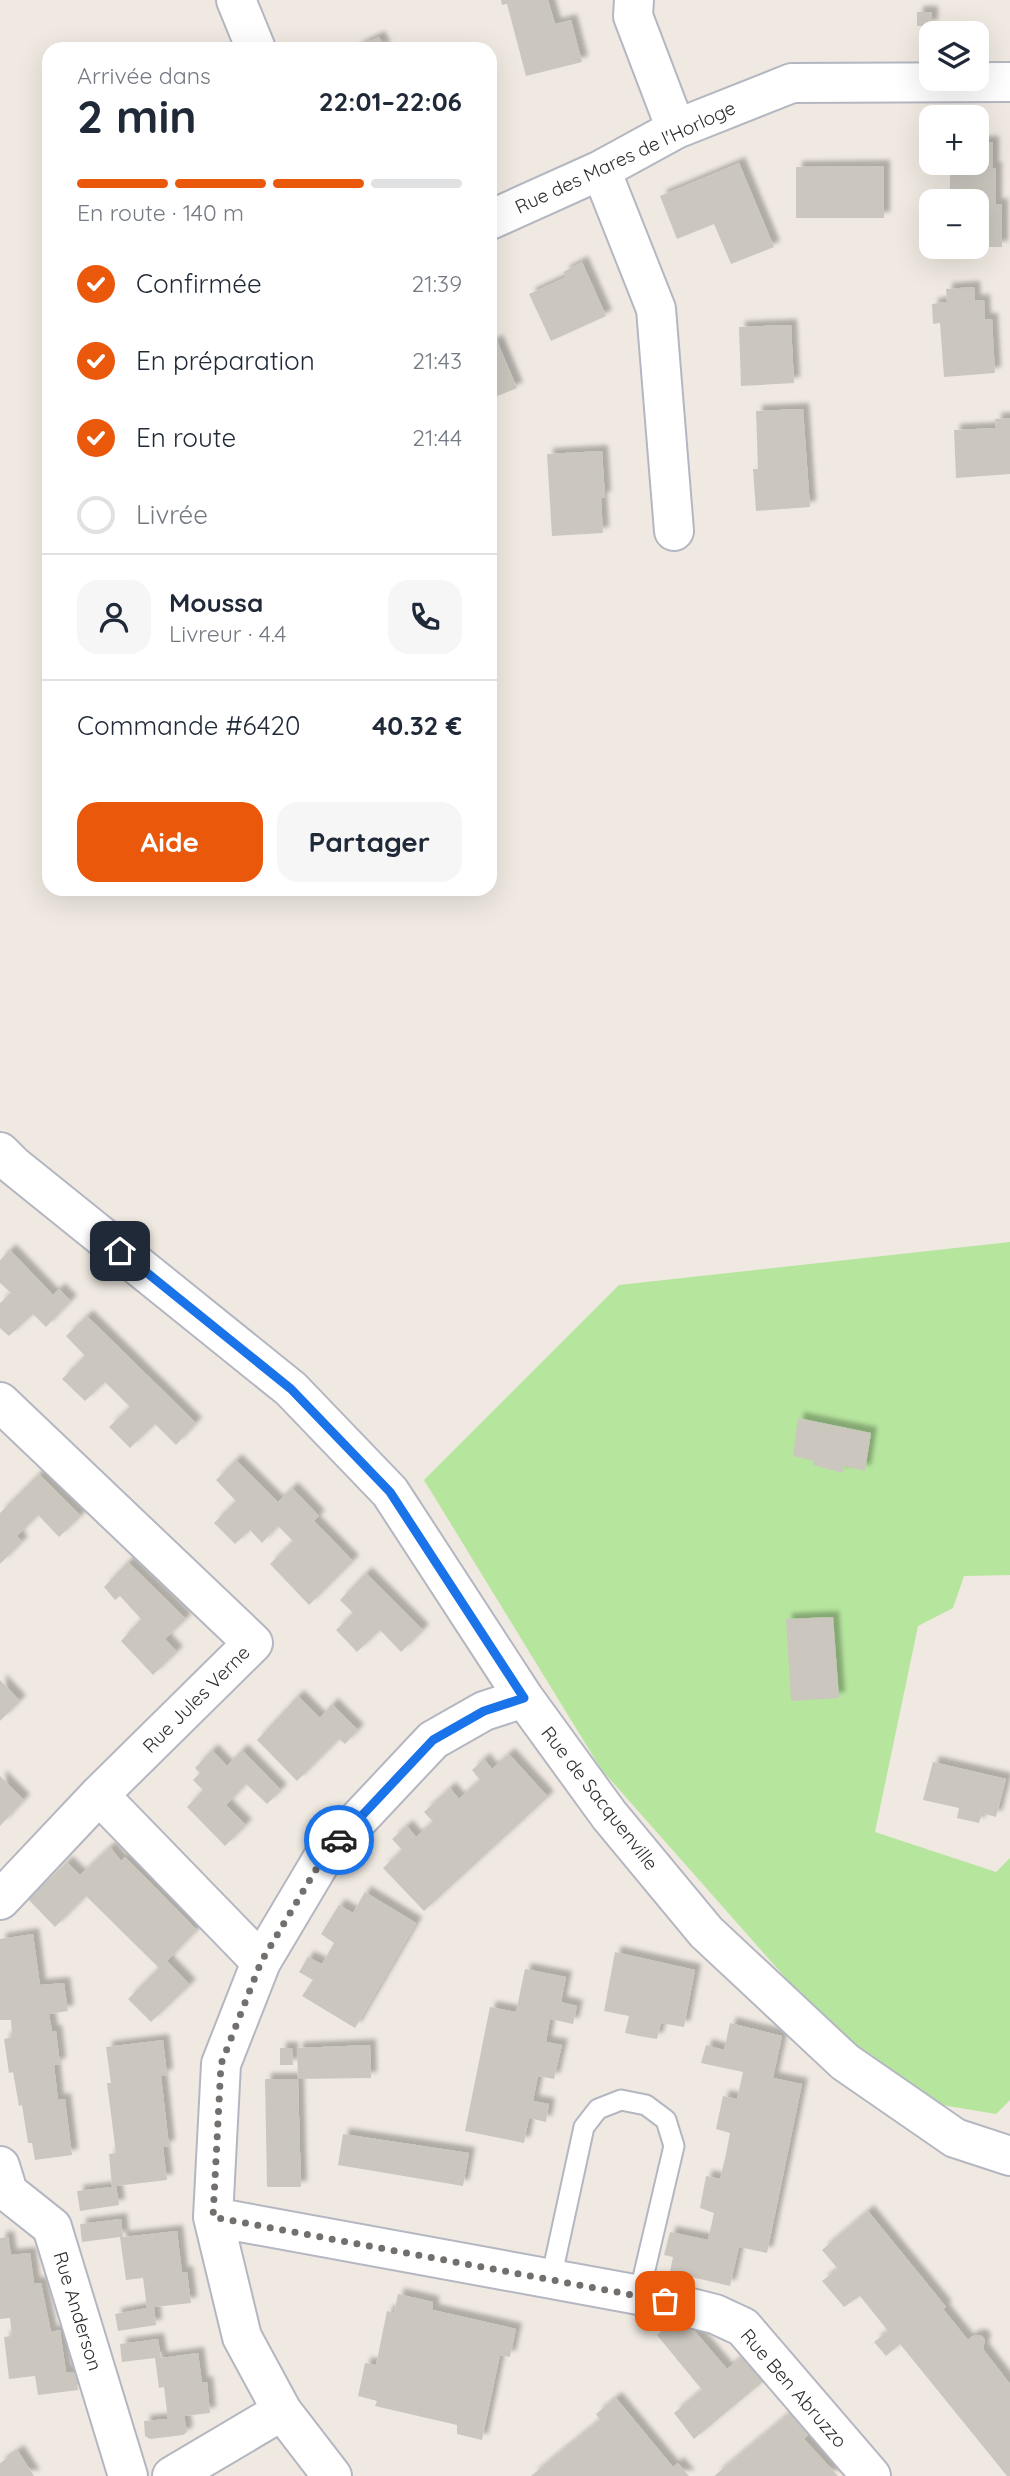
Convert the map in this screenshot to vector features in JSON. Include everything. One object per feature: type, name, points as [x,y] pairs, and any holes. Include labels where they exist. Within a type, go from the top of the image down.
[{"type":"street","points":[[236,0],[253,42]]},
{"type":"street","points":[[634,0],[633,16],[676,129]]},
{"type":"street","name":"Rue des Mares de l'Horloge","points":[[497,217],[601,170],[676,129],[792,83],[1010,82]]},
{"type":"street","points":[[601,170],[656,309],[674,531]]},
{"type":"street","name":"Rue de Sacquenville","points":[[0,1152],[291,1389],[390,1492],[524,1698],[609,1815],[716,1941],[845,2062],[956,2138],[1010,2156]]},
{"type":"street","name":"Rue Jules Verne","points":[[5,1415],[253,1643],[99,1795]]},
{"type":"street","points":[[332,2476],[282,2411],[242,2337],[213,2217],[221,2064],[261,1962],[324,1856],[433,1740],[484,1711],[524,1698]]},
{"type":"street","points":[[0,1900],[99,1795],[261,1962]]},
{"type":"street","name":"Rue Anderson","points":[[0,2166],[8,2192],[52,2227],[128,2476]]},
{"type":"street","name":"Rue Ben Abruzzo","points":[[213,2217],[639,2295],[715,2314],[743,2327],[871,2476]]},
{"type":"street","points":[[172,2476],[282,2411]]},
{"type":"lane","points":[[551,2279],[584,2127],[598,2109],[621,2100],[646,2105],[666,2120],[674,2146],[639,2295]]},
{"type":"green space","points":[[1010,1242],[1010,1575],[964,1576],[953,1608],[918,1626],[875,1832],[996,1872],[1010,1858],[1010,2100],[996,2114],[936,2104],[837,2036],[601,1769],[424,1480],[619,1285]]},
{"type":"building","points":[[501,0],[548,0],[555,24],[571,20],[582,62],[526,76],[507,4],[502,5]]},
{"type":"building","points":[[917,12],[932,12],[932,21],[919,21],[917,26]]},
{"type":"building","points":[[379,37],[382,42],[368,42]]},
{"type":"building","points":[[989,142],[993,142],[996,205],[1002,204],[1002,247],[989,247],[989,189],[950,189],[950,175],[989,175]]},
{"type":"building","points":[[739,163],[774,247],[731,264],[714,224],[677,239],[660,196]]},
{"type":"building","points":[[884,166],[884,218],[796,218],[796,167]]},
{"type":"building","points":[[582,262],[606,316],[551,341],[529,294],[566,277],[563,272]]},
{"type":"building","points":[[974,287],[975,301],[984,300],[985,319],[992,319],[995,373],[944,377],[940,323],[933,324],[932,304],[947,302],[946,289]]},
{"type":"building","points":[[791,325],[794,383],[741,386],[739,327]]},
{"type":"building","points":[[497,341],[517,388],[497,396]]},
{"type":"building","points":[[803,409],[810,507],[756,511],[753,469],[758,469],[756,411]]},
{"type":"building","points":[[1010,418],[1010,474],[956,478],[954,430],[996,428],[995,419]]},
{"type":"building","points":[[602,451],[605,497],[601,498],[603,533],[552,536],[547,454]]},
{"type":"building","points":[[10,1250],[53,1295],[59,1289],[71,1301],[46,1327],[33,1314],[9,1336],[0,1328],[0,1303],[11,1293],[0,1283],[0,1260]]},
{"type":"building","points":[[87,1316],[196,1423],[176,1445],[155,1424],[130,1448],[109,1427],[130,1407],[105,1382],[85,1401],[62,1379],[85,1356],[66,1336]]},
{"type":"building","points":[[798,1418],[871,1433],[865,1471],[844,1466],[843,1473],[793,1456]]},
{"type":"building","points":[[236,1460],[278,1502],[292,1488],[319,1516],[314,1521],[353,1561],[309,1605],[270,1564],[293,1541],[278,1526],[262,1543],[250,1530],[235,1544],[214,1523],[236,1501],[216,1480]]},
{"type":"building","points":[[39,1474],[81,1516],[59,1537],[38,1515],[17,1536],[22,1542],[0,1564],[0,1513]]},
{"type":"building","points":[[128,1562],[186,1619],[165,1639],[177,1652],[153,1675],[121,1641],[141,1619],[120,1596],[115,1600],[104,1587]]},
{"type":"building","points":[[366,1573],[423,1630],[401,1652],[380,1630],[357,1652],[336,1630],[353,1613],[340,1600]]},
{"type":"building","points":[[833,1617],[839,1698],[791,1701],[786,1619]]},
{"type":"building","points":[[0,1680],[20,1701],[0,1721]]},
{"type":"building","points":[[298,1696],[320,1718],[332,1704],[358,1730],[345,1744],[339,1739],[297,1781],[257,1740]]},
{"type":"building","points":[[212,1750],[227,1766],[242,1750],[281,1790],[267,1804],[246,1784],[226,1805],[246,1825],[225,1846],[187,1807],[203,1790],[193,1780],[200,1773],[195,1768]]},
{"type":"building","points":[[509,1754],[548,1797],[424,1911],[383,1868],[402,1850],[392,1839],[407,1826],[416,1837],[433,1822],[424,1812],[450,1788],[459,1799],[480,1780],[472,1770],[484,1759],[492,1769]]},
{"type":"building","points":[[933,1762],[1006,1779],[996,1817],[982,1813],[979,1823],[957,1818],[959,1808],[923,1800]]},
{"type":"building","points":[[0,1776],[24,1800],[0,1826]]},
{"type":"building","points":[[110,1847],[121,1861],[125,1857],[197,1930],[167,1961],[190,1985],[151,2022],[128,1999],[159,1968],[86,1896],[55,1927],[28,1899],[67,1862],[80,1875]]},
{"type":"building","points":[[365,1892],[416,1923],[355,2028],[302,1996],[313,1980],[299,1972],[308,1957],[322,1964],[334,1943],[321,1934],[339,1905],[353,1913]]},
{"type":"building","points":[[33,1934],[40,1985],[64,1983],[68,2011],[49,2014],[52,2031],[56,2031],[60,2064],[54,2065],[58,2100],[65,2099],[72,2155],[35,2160],[32,2143],[28,2143],[13,2072],[9,2073],[4,2039],[12,2037],[11,2020],[0,2020],[0,1939]]},
{"type":"building","points":[[615,1952],[695,1970],[684,2027],[661,2023],[657,2039],[639,2036],[625,2033],[629,2016],[604,2011]]},
{"type":"building","points":[[525,1969],[566,1977],[561,2002],[577,2006],[573,2024],[550,2019],[546,2042],[562,2045],[554,2079],[538,2076],[533,2101],[549,2104],[546,2122],[529,2118],[524,2143],[465,2131],[490,2007],[516,2012]]},
{"type":"building","points":[[730,2023],[782,2036],[773,2078],[802,2084],[767,2253],[739,2247],[730,2286],[670,2272],[673,2257],[664,2255],[670,2232],[708,2240],[714,2213],[700,2208],[706,2176],[720,2179],[730,2133],[716,2129],[723,2096],[737,2099],[743,2072],[701,2063],[706,2045],[724,2050]]},
{"type":"building","points":[[163,2040],[167,2075],[161,2076],[169,2146],[163,2147],[167,2180],[116,2186],[119,2205],[80,2211],[77,2191],[112,2187],[109,2154],[116,2153],[107,2083],[111,2083],[106,2047]]},
{"type":"building","points":[[370,2045],[371,2078],[298,2079],[297,2048]]},
{"type":"building","points":[[280,2048],[292,2048],[293,2065],[280,2065]]},
{"type":"building","points":[[265,2079],[298,2079],[301,2187],[267,2187]]},
{"type":"building","points":[[343,2134],[469,2153],[463,2186],[338,2165]]},
{"type":"building","points":[[868,2211],[946,2307],[943,2309],[968,2340],[981,2335],[985,2340],[983,2349],[1010,2384],[1010,2476],[1007,2476],[900,2344],[886,2356],[874,2342],[888,2331],[860,2296],[844,2307],[822,2281],[838,2269],[822,2250]]},
{"type":"building","points":[[121,2219],[123,2237],[177,2231],[182,2273],[187,2272],[191,2303],[154,2307],[156,2325],[118,2331],[115,2314],[147,2308],[143,2278],[126,2280],[120,2237],[82,2242],[80,2224]]},
{"type":"building","points":[[8,2237],[11,2255],[30,2253],[34,2283],[41,2283],[51,2332],[60,2330],[66,2372],[75,2372],[78,2390],[38,2395],[35,2376],[9,2379],[4,2337],[12,2336],[10,2318],[0,2319],[0,2238]]},
{"type":"building","points":[[398,2294],[433,2302],[433,2310],[516,2329],[510,2357],[500,2355],[482,2440],[457,2434],[457,2425],[375,2406],[377,2401],[358,2396],[365,2363],[376,2365],[387,2311],[394,2313]]},
{"type":"building","points":[[681,2315],[727,2369],[745,2355],[765,2380],[694,2439],[674,2413],[702,2390],[657,2335]]},
{"type":"building","points":[[158,2339],[161,2358],[198,2353],[202,2383],[207,2382],[210,2413],[184,2416],[187,2432],[183,2435],[150,2439],[145,2436],[144,2421],[168,2419],[164,2387],[159,2388],[155,2358],[122,2362],[120,2344]]},
{"type":"building","points":[[616,2398],[673,2467],[678,2463],[689,2476],[531,2476],[600,2420],[596,2414]]},
{"type":"building","points":[[791,2412],[809,2434],[804,2439],[838,2476],[714,2476]]},
{"type":"building","points":[[18,2451],[34,2476],[0,2476],[0,2463]]},
{"type":"way so far","points":[[339,1840],[324,1856],[261,1962],[221,2064],[213,2217],[665,2301]]},
{"type":"route","points":[[120,1251],[291,1389],[390,1492],[524,1698],[484,1711],[433,1740],[339,1840]]}]
